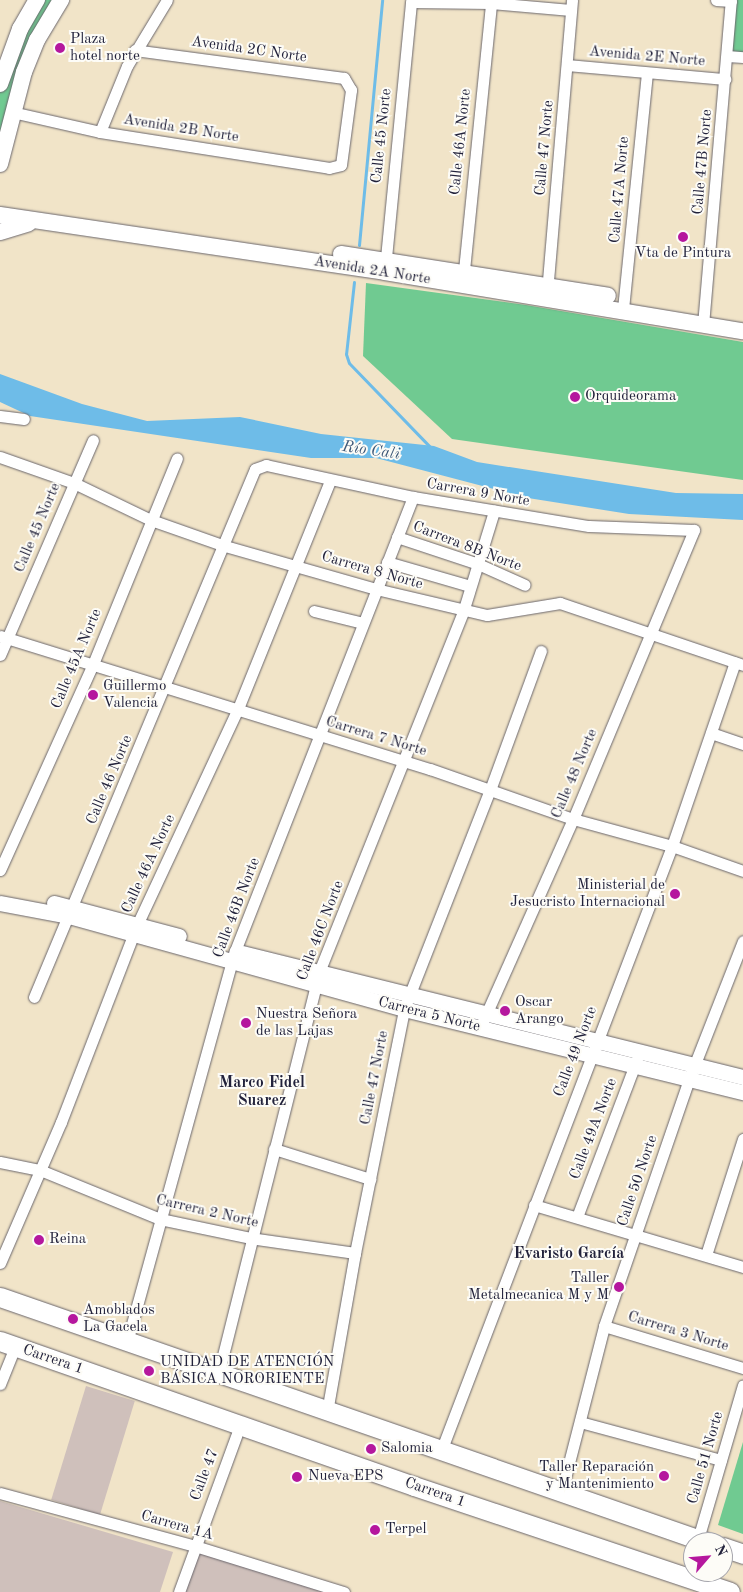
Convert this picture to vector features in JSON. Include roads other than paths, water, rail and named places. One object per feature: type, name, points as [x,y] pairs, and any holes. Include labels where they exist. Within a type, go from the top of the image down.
[{"type":"main road","points":[[0,84],[20,30],[37,0]]},
{"type":"main road","points":[[0,164],[12,112],[37,40],[61,0]]},
{"type":"main road","name":"Avenida 2A Norte","points":[[0,207],[624,304],[704,320],[743,331]]},
{"type":"main road","name":"Avenida 2A Norte","points":[[0,216],[385,266]]},
{"type":"main road","points":[[0,232],[36,222]]},
{"type":"main road","name":"Avenida 2A Norte","points":[[704,320],[743,320]]},
{"type":"main road","points":[[0,1297],[218,1375],[683,1535]]},
{"type":"main road","name":"Carrera 1","points":[[8,1344],[730,1592]]},
{"type":"street","points":[[100,132],[136,50],[167,0]]},
{"type":"street","points":[[716,0],[731,1]]},
{"type":"street","name":"Calle 47B Norte","points":[[704,320],[731,1]]},
{"type":"street","name":"Calle 45 Norte","points":[[385,266],[411,2],[491,3]]},
{"type":"street","points":[[491,3],[572,5]]},
{"type":"street","name":"Calle 46A Norte","points":[[463,279],[491,3]]},
{"type":"street","name":"Calle 47 Norte","points":[[547,292],[572,5]]},
{"type":"street","name":"Avenida 2C Norte","points":[[136,50],[338,77],[349,82],[351,90],[343,160]]},
{"type":"street","name":"Avenida 2E Norte","points":[[727,56],[743,57]]},
{"type":"street","name":"Avenida 2E Norte","points":[[567,65],[725,79]]},
{"type":"street","name":"Calle 47A Norte","points":[[624,304],[647,73]]},
{"type":"street","name":"Avenida 2B Norte","points":[[12,112],[100,132],[329,168],[341,165],[343,160]]},
{"type":"street","points":[[0,416],[24,419]]},
{"type":"street","name":"Calle 45 Norte","points":[[0,655],[4,637],[93,440]]},
{"type":"street","name":"Carrera 8 Norte","points":[[0,457],[74,483],[151,520],[225,546],[296,564],[376,589],[464,612],[500,614],[544,603],[560,603],[650,631],[739,664]]},
{"type":"street","name":"Calle 45A Norte","points":[[0,870],[93,664],[177,458]]},
{"type":"street","name":"Carrera 9 Norte","points":[[260,466],[283,467],[330,481],[413,497],[589,526],[694,530]]},
{"type":"street","name":"Calle 46 Norte","points":[[34,997],[166,687],[255,469],[260,466]]},
{"type":"street","name":"Calle 46A Norte","points":[[0,1263],[62,1122],[135,930],[237,711],[330,481]]},
{"type":"street","name":"Calle 46B Norte","points":[[127,1342],[234,956],[413,497]]},
{"type":"street","name":"Calle 46C Norte","points":[[218,1375],[250,1238],[317,978],[464,612],[470,586],[494,511]]},
{"type":"street","name":"Calle 48 Norte","points":[[482,1021],[573,819],[650,631],[694,530]]},
{"type":"street","name":"Carrera 8B Norte","points":[[398,537],[478,564],[525,585]]},
{"type":"street","points":[[387,562],[470,586]]},
{"type":"street","points":[[314,611],[363,623]]},
{"type":"street","name":"Carrera 7 Norte","points":[[4,637],[237,711],[404,761],[573,819],[672,846],[743,871]]},
{"type":"street","name":"Calle 47 Norte","points":[[327,1412],[355,1253],[406,1002],[490,790],[541,651]]},
{"type":"street","name":"Calle 49 Norte","points":[[441,1451],[672,846],[711,733],[739,664]]},
{"type":"street","points":[[711,733],[743,744]]},
{"type":"street","name":"Carrera 5 Norte","points":[[0,892],[406,1002],[692,1073],[743,1092]]},
{"type":"street","name":"Carrera 5 Norte","points":[[0,902],[70,911]]},
{"type":"street","name":"Calle 50 Norte","points":[[561,1494],[604,1326],[692,1073],[743,941]]},
{"type":"street","points":[[731,972],[743,976]]},
{"type":"street","name":"Calle 49A Norte","points":[[577,1217],[637,1059]]},
{"type":"street","name":"Carrera 5 Norte","points":[[692,1073],[743,1077]]},
{"type":"street","points":[[706,1254],[743,1139]]},
{"type":"street","points":[[274,1149],[370,1179]]},
{"type":"street","name":"Carrera 2 Norte","points":[[0,1162],[40,1170],[160,1219],[250,1238],[355,1253]]},
{"type":"street","points":[[534,1205],[706,1254],[743,1267]]},
{"type":"street","name":"Carrera 3 Norte","points":[[604,1326],[743,1368]]},
{"type":"street","points":[[0,1384],[8,1344]]},
{"type":"street","name":"Calle 51 Norte","points":[[704,1532],[721,1460],[743,1385]]},
{"type":"street","points":[[580,1422],[721,1460]]},
{"type":"street","name":"Calle 47","points":[[179,1592],[240,1425]]},
{"type":"street","name":"Carrera 1A","points":[[0,1493],[195,1546],[344,1592]]},
{"type":"water","name":"Río Cali","points":[[0,374],[82,404],[147,421],[240,417],[321,434],[434,446],[477,462],[676,493],[743,494],[743,520],[629,514],[528,498],[376,458],[311,458],[30,416],[0,402]]},
{"type":"waterway","points":[[359,245],[382,0]]},
{"type":"waterway","points":[[354,282],[346,354],[349,363],[431,448]]},
{"type":"place","name":"Plaza hotel norte","points":[[60,48]]},
{"type":"place","name":"Vta de Pintura","points":[[683,237]]},
{"type":"place","name":"Orquideorama","points":[[575,397]]},
{"type":"place","name":"Guillermo Valencia","points":[[93,695]]},
{"type":"place","name":"Ministerial de Jesucristo Internacional","points":[[675,894]]},
{"type":"place","name":"Oscar Arango","points":[[505,1011]]},
{"type":"place","name":"Nuestra Señora de las Lajas","points":[[246,1023]]},
{"type":"place","name":"Reina","points":[[39,1240]]},
{"type":"place","name":"Taller Metalmecanica M y M","points":[[619,1287]]},
{"type":"place","name":"Amoblados La Gacela","points":[[73,1319]]},
{"type":"place","name":"UNIDAD DE ATENCIÓN BÁSICA NORORIENTE","points":[[149,1371]]},
{"type":"place","name":"Salomia","points":[[371,1449]]},
{"type":"place","name":"Taller Reparación y Mantenimiento","points":[[664,1476]]},
{"type":"place","name":"Nueva EPS","points":[[297,1477]]},
{"type":"place","name":"Terpel","points":[[375,1530]]},
{"type":"district","name":"Marco Fidel Suarez","points":[[262,1092]]},
{"type":"district","name":"Evaristo García","points":[[569,1254]]}]
